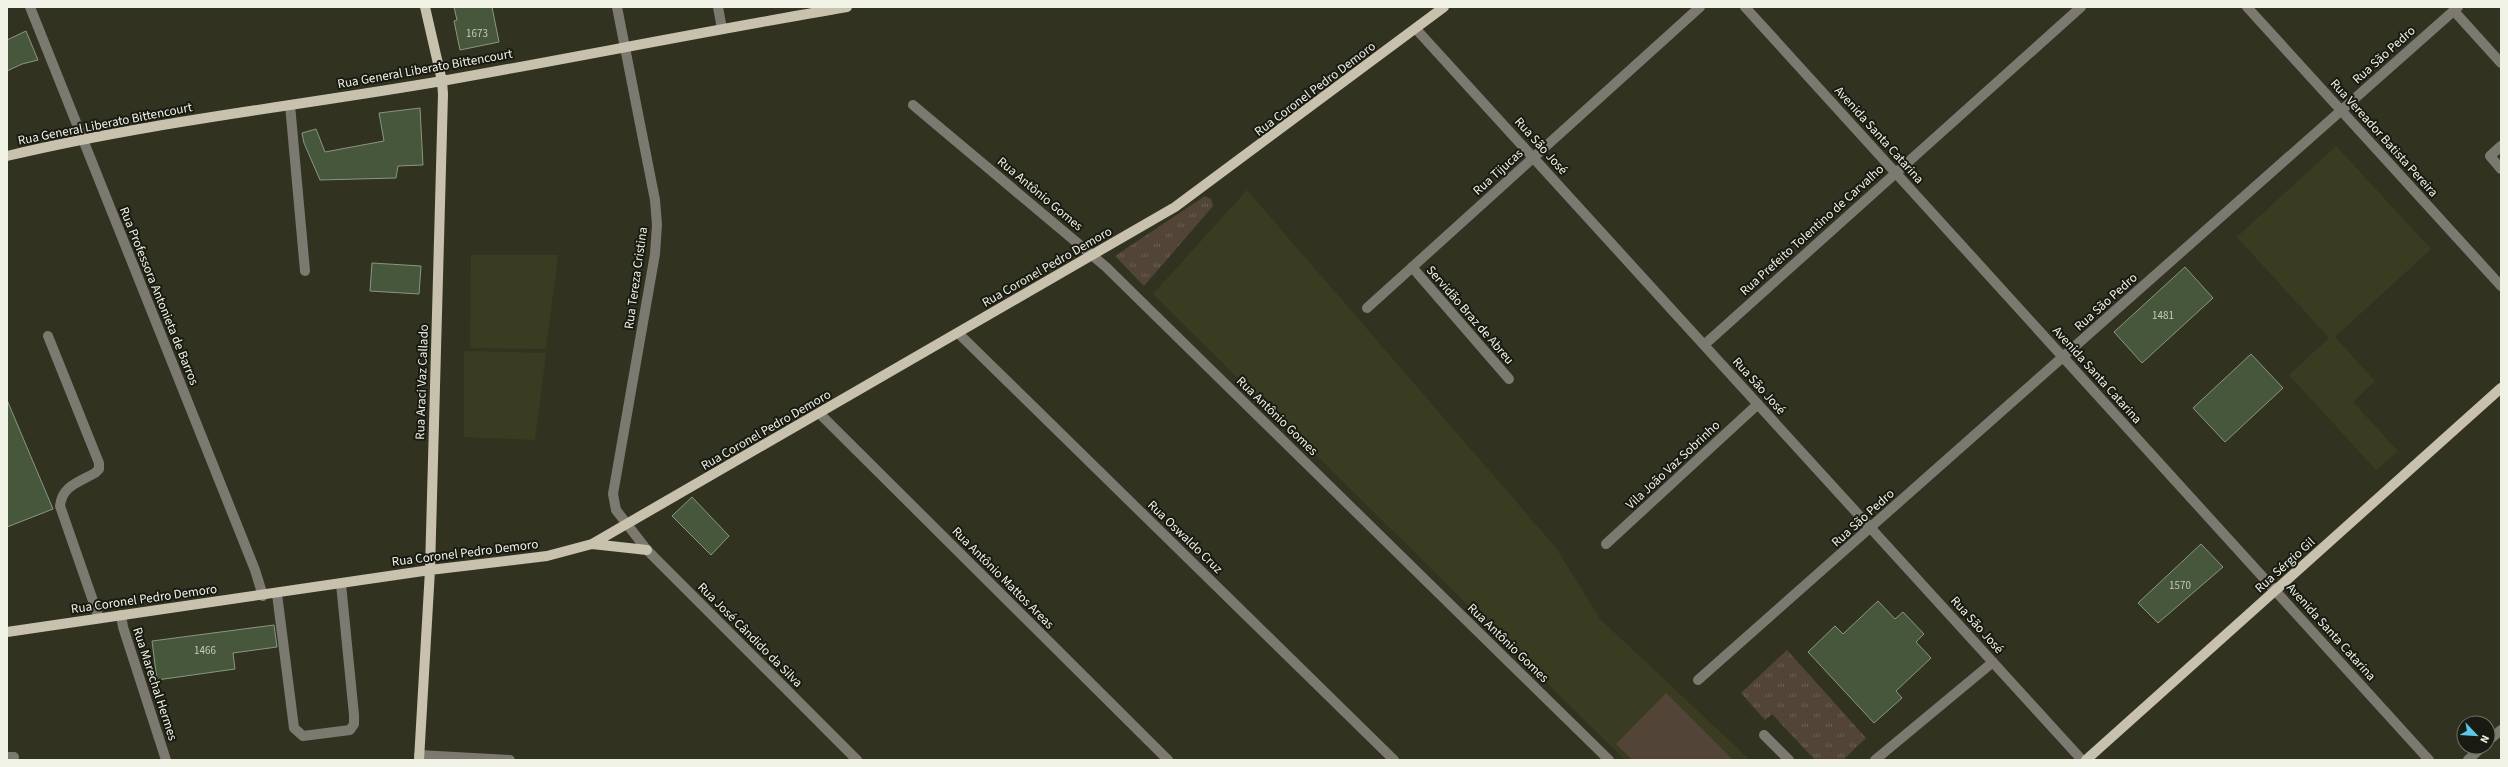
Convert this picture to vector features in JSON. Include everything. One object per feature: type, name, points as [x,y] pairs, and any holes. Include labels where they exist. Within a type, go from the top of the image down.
[{"type":"main road","name":"Rua Araci Vaz Callado","points":[[419,758],[430,570],[442,81],[425,7]]},
{"type":"main road","name":"Rua General Liberato Bittencourt","points":[[7,156],[82,139],[442,81],[624,46],[847,7]]},
{"type":"main road","name":"Rua Coronel Pedro Demoro","points":[[7,632],[277,594],[430,570],[547,556],[592,544],[627,526],[1176,207],[1444,7]]},
{"type":"main road","name":"Rua Sérgio Gil","points":[[2086,760],[2501,388]]},
{"type":"main road","points":[[592,544],[647,550]]},
{"type":"street","name":"Rua Professora Antonieta de Barros","points":[[30,7],[256,570],[263,596]]},
{"type":"street","name":"Rua Tereza Cristina","points":[[617,7],[655,200],[657,225],[655,254],[613,494],[616,510],[627,526]]},
{"type":"street","points":[[718,7],[722,29]]},
{"type":"street","name":"Rua Tijucas","points":[[1367,308],[1700,7]]},
{"type":"street","name":"Avenida Santa Catarina","points":[[1745,7],[2429,760]]},
{"type":"street","name":"Rua Prefeito Tolentino de Carvalho","points":[[1704,345],[2081,7]]},
{"type":"street","name":"Rua Vereador Batista Pereira","points":[[2247,7],[2501,286]]},
{"type":"street","points":[[2456,9],[2501,63]]},
{"type":"street","name":"Rua São Pedro","points":[[1698,680],[2456,9]]},
{"type":"street","name":"Rua São José","points":[[1416,29],[2082,760]]},
{"type":"street","points":[[290,105],[305,271]]},
{"type":"street","name":"Rua Antônio Gomes","points":[[913,105],[1093,255],[1609,760]]},
{"type":"street","points":[[2501,146],[2490,156],[2501,169]]},
{"type":"street","name":"Servidão Braz de Abreu","points":[[1412,267],[1510,379]]},
{"type":"street","name":"Rua Oswaldo Cruz","points":[[958,333],[1394,760]]},
{"type":"street","points":[[48,336],[99,463],[99,469],[95,473],[65,490],[61,496],[60,506],[99,618]]},
{"type":"street","name":"Vila João Vaz Sobrinho","points":[[1606,544],[1758,404]]},
{"type":"street","name":"Rua Antônio Mattos Areas","points":[[820,414],[1168,760]]},
{"type":"street","name":"Rua José Cândido da Silva","points":[[627,526],[647,550],[857,760]]},
{"type":"street","points":[[277,594],[294,728],[303,736],[350,730],[354,724],[354,715],[341,584]]},
{"type":"street","name":"Rua Marechal Hermes","points":[[121,615],[123,627],[166,760]]},
{"type":"street","points":[[1875,760],[1993,662]]},
{"type":"street","points":[[1764,734],[1789,760]]},
{"type":"street","points":[[419,758],[510,760]]},
{"type":"shaded area","points":[[2336,146],[2431,249],[2335,337],[2375,381],[2353,402],[2398,451],[2376,470],[2289,375],[2329,338],[2237,237]]},
{"type":"shaded area","points":[[1247,190],[1556,548],[1600,619],[1750,760],[1625,760],[1153,294]]},
{"type":"shaded area","points":[[471,255],[558,255],[546,349],[470,348]]},
{"type":"shaded area","points":[[464,351],[546,353],[535,440],[464,437]]},
{"type":"green space","points":[[1205,196],[1211,199],[1213,206],[1144,286],[1115,256]]},
{"type":"green space","points":[[1787,650],[1866,738],[1843,760],[1815,760],[1772,714],[1765,720],[1741,693]]},
{"type":"green space","points":[[1666,693],[1733,760],[1633,760],[1616,744]]},
{"type":"building","points":[[454,7],[492,7],[499,42],[460,50],[454,21],[457,20]]},
{"type":"building","points":[[26,31],[38,60],[22,64],[7,71],[7,40]]},
{"type":"building","points":[[420,108],[423,165],[398,166],[396,178],[320,180],[304,143],[302,133],[316,129],[325,152],[384,141],[379,113]]},
{"type":"building","points":[[372,263],[421,266],[419,294],[370,291]]},
{"type":"building","points":[[2185,267],[2213,298],[2142,363],[2114,332]]},
{"type":"building","points":[[2251,354],[2283,388],[2225,442],[2193,408]]},
{"type":"building","points":[[7,400],[53,509],[7,527]]},
{"type":"building","points":[[692,497],[729,536],[711,555],[672,516]]},
{"type":"building","points":[[2201,544],[2223,567],[2158,623],[2138,603]]},
{"type":"building","points":[[1878,601],[1895,619],[1903,612],[1924,634],[1916,642],[1931,658],[1896,691],[1902,698],[1874,723],[1808,652],[1835,626],[1843,634]]},
{"type":"building","points":[[274,625],[277,647],[233,653],[235,669],[157,680],[152,641]]}]
